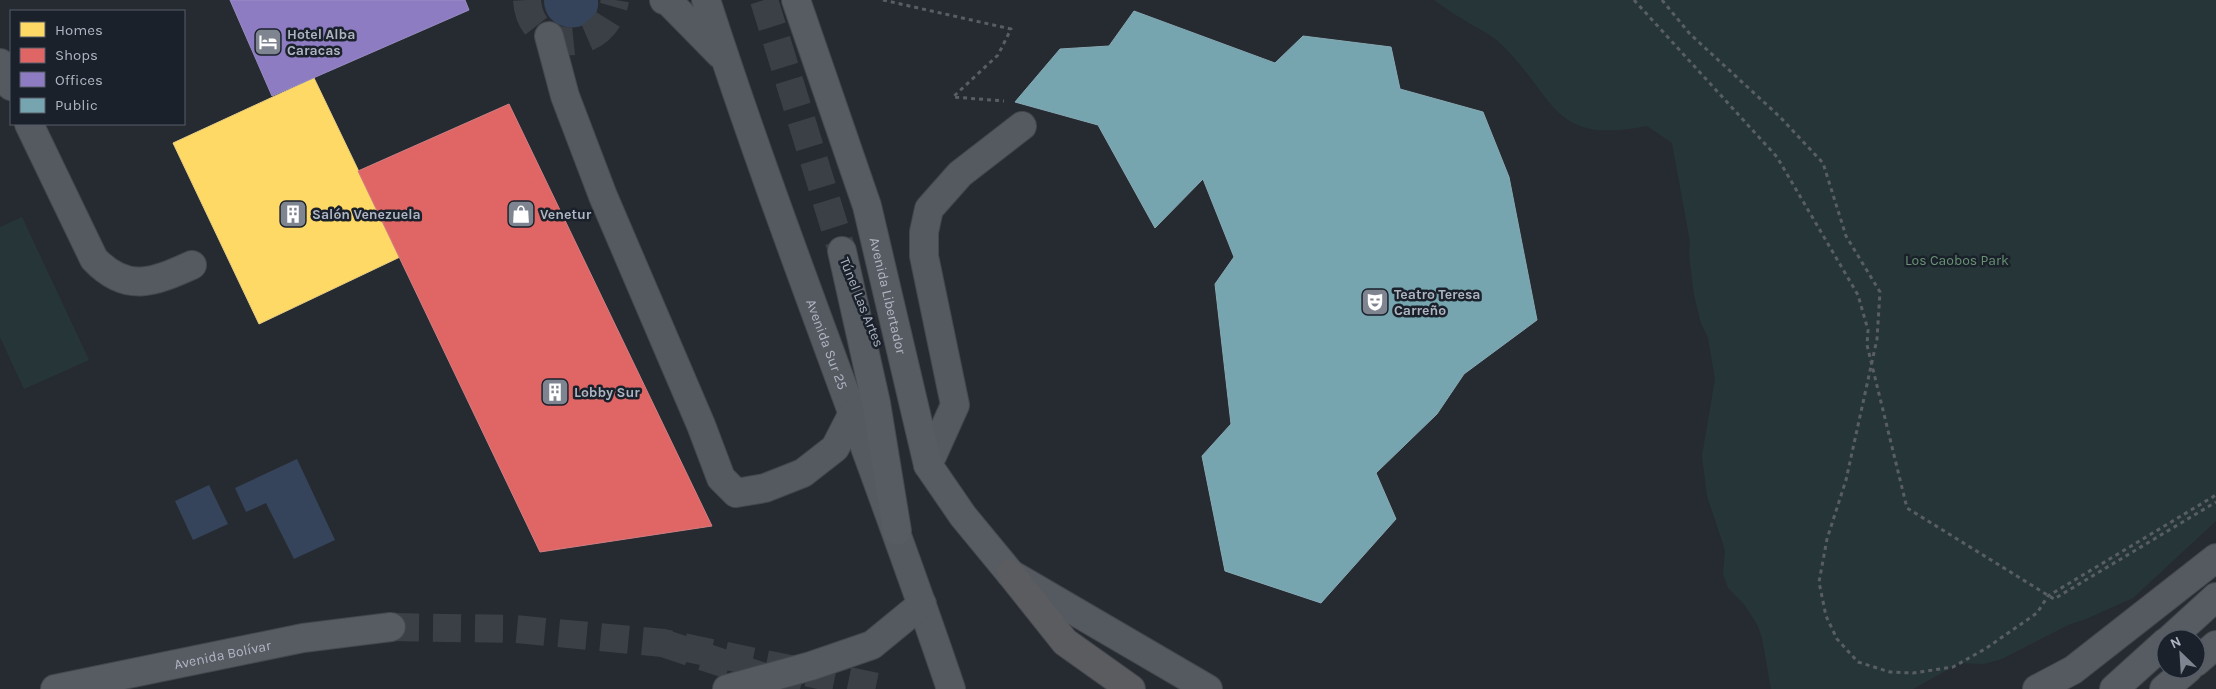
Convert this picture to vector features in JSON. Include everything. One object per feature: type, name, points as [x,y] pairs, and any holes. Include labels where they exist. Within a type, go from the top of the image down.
[{"type":"highway","points":[[1010,573],[1065,642],[1131,689]]},
{"type":"main road","name":"Avenida Libertador","points":[[796,0],[867,206],[928,465],[963,516],[1010,573]]},
{"type":"main road","name":"Túnel Las Artes","points":[[897,531],[876,403],[842,251],[928,465]]},
{"type":"main road","points":[[2181,629],[2216,597]]},
{"type":"main road","name":"Avenida Bolívar","points":[[55,689],[303,638],[391,627]]},
{"type":"main road","points":[[2206,654],[2216,645]]},
{"type":"main road","points":[[2114,689],[2156,651]]},
{"type":"main road","points":[[2164,689],[2176,679]]},
{"type":"street","points":[[664,0],[669,2],[725,59]]},
{"type":"street","name":"Avenida Sur 25","points":[[706,0],[725,59],[897,531],[951,689]]},
{"type":"street","points":[[549,36],[566,96],[603,196],[701,426],[721,478],[736,493],[765,488],[803,473],[835,448],[853,413]]},
{"type":"street","points":[[0,63],[10,84]]},
{"type":"street","points":[[29,125],[94,259],[102,268],[124,280],[140,282],[156,281],[192,265]]},
{"type":"street","points":[[928,465],[956,405],[924,256],[924,232],[929,209],[960,174],[1022,126]]},
{"type":"street","points":[[2037,689],[2073,670],[2216,558]]},
{"type":"street","points":[[1010,573],[1208,689]]},
{"type":"street","points":[[727,689],[811,666],[872,645],[922,604]]},
{"type":"path","points":[[883,0],[1011,29],[998,55],[953,96],[1006,101]]},
{"type":"path","points":[[1634,0],[1777,157],[1858,295],[1868,330],[1867,345],[1871,364],[1907,508],[2054,599],[2216,502]]},
{"type":"path","points":[[1662,0],[1690,34],[1780,116],[1823,162],[1846,236],[1880,292],[1877,339],[1846,480],[1827,539],[1819,582],[1826,616],[1837,639],[1858,662],[1890,672],[1913,673],[1953,667],[1985,649],[2037,612],[2048,596],[2216,494]]},
{"type":"green space","name":"Los Caobos Park","points":[[1434,0],[2216,0],[2216,521],[2133,598],[2068,625],[2002,659],[1984,664],[1960,663],[1913,689],[1771,689],[1762,638],[1757,624],[1744,604],[1728,588],[1723,574],[1725,550],[1707,496],[1702,456],[1715,379],[1708,338],[1701,323],[1694,295],[1689,254],[1690,242],[1672,143],[1647,126],[1615,130],[1591,129],[1573,123],[1559,113],[1520,64],[1497,41]]},
{"type":"green space","points":[[22,217],[89,360],[24,389],[0,337],[0,227]]},
{"type":"water","points":[[544,0],[598,0],[597,12],[591,20],[582,26],[562,26],[553,21],[546,12]]},
{"type":"water","points":[[297,459],[335,540],[294,559],[266,503],[246,512],[235,488]]},
{"type":"water","points":[[209,485],[228,524],[193,540],[175,501]]},
{"type":"building: Homes","name":"Salón Venezuela","points":[[314,78],[400,257],[259,324],[173,143]]},
{"type":"building: Shops","name":"Lobby Sur","points":[[509,104],[712,526],[540,552],[358,171]]},
{"type":"building: Offices","points":[[230,0],[465,0],[469,10],[272,96]]},
{"type":"building: Public","name":"Teatro Teresa Carreño","points":[[1134,11],[1275,63],[1303,36],[1391,47],[1400,89],[1483,112],[1509,177],[1537,320],[1464,374],[1437,414],[1376,473],[1396,519],[1321,603],[1225,571],[1202,456],[1231,424],[1215,284],[1234,257],[1203,179],[1155,228],[1098,125],[1015,102],[1060,49],[1109,46]]},
{"type":"tunnel","points":[[527,0],[531,18],[541,31],[554,39],[569,41],[584,39],[598,31],[609,18],[615,0]]},
{"type":"tunnel","points":[[764,0],[842,251]]},
{"type":"tunnel","points":[[391,627],[515,629],[663,643],[887,689]]},
{"type":"tunnel","points":[[663,643],[800,689]]},
{"type":"place","name":"Hotel Alba Caracas","points":[[268,42]]},
{"type":"place","name":"Salón Venezuela","points":[[293,214]]},
{"type":"place","name":"Venetur","points":[[521,214]]},
{"type":"place","name":"Teatro Teresa Carreño","points":[[1375,302]]},
{"type":"place","name":"Lobby Sur","points":[[555,392]]}]
